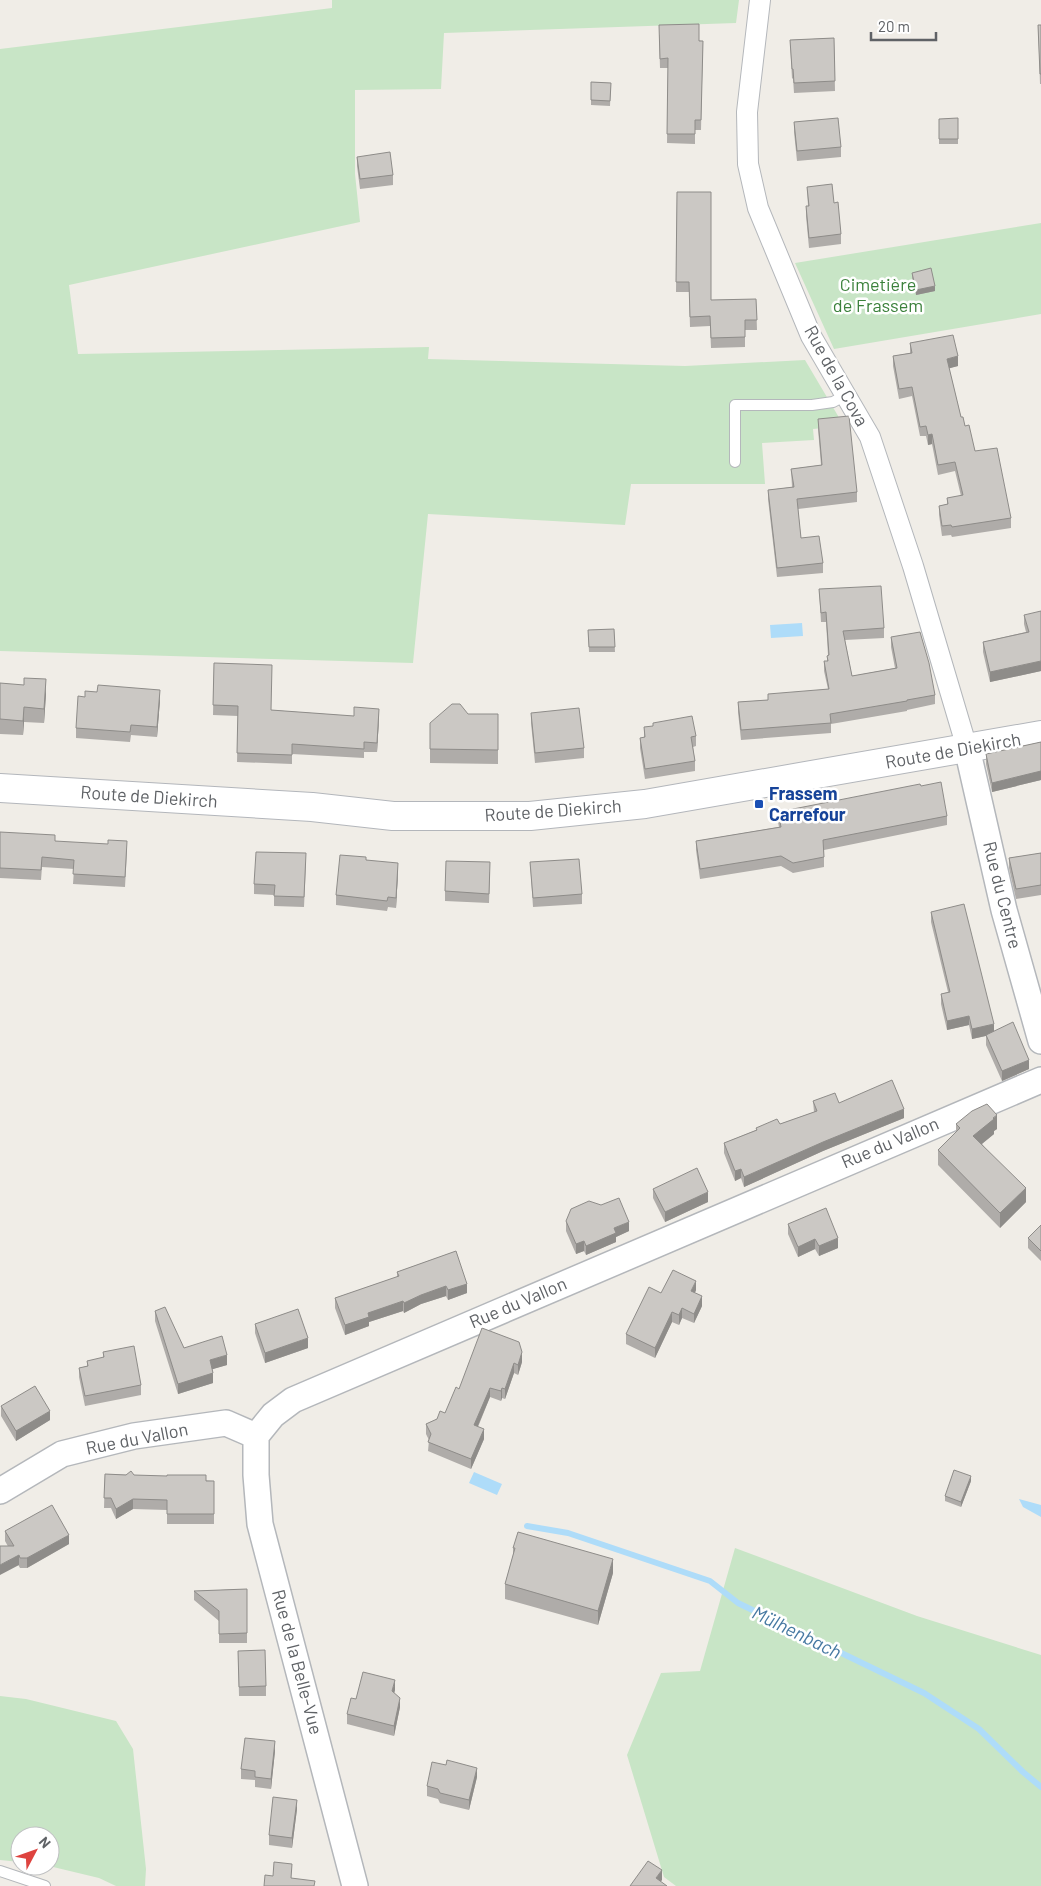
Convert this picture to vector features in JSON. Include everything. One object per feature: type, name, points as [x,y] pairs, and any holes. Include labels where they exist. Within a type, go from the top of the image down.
[{"type":"main road","name":"Route de Diekirch","points":[[0,788],[312,807],[393,816],[530,816],[645,804],[1041,736]]},
{"type":"street","name":"Rue de la Cova","points":[[760,0],[747,112],[748,164],[758,208],[811,336],[870,437],[913,566],[967,748]]},
{"type":"street","name":"Rue du Centre","points":[[967,748],[1004,910],[1041,1041]]},
{"type":"street","name":"Rue du Vallon","points":[[0,1490],[62,1454],[134,1436],[226,1424],[256,1436],[273,1416],[293,1400],[1041,1080]]},
{"type":"street","name":"Rue de la Belle-Vue","points":[[256,1436],[256,1475],[260,1524],[356,1886]]},
{"type":"lane","points":[[735,462],[735,405],[812,405],[833,402],[846,395]]},
{"type":"lane","points":[[0,1871],[44,1886]]},
{"type":"green space","points":[[332,0],[739,0],[736,23],[444,33],[441,89],[355,90],[355,174],[360,222],[69,285],[78,354],[429,347],[428,359],[685,366],[805,360],[844,426],[813,429],[814,440],[762,443],[765,484],[631,484],[625,525],[428,514],[413,663],[0,651],[0,49],[332,8]]},
{"type":"green space","name":"Cimetière de Frassem","points":[[1041,223],[1041,314],[834,349],[795,263]]},
{"type":"green space","points":[[735,1548],[917,1616],[1041,1655],[1041,1886],[676,1886],[664,1877],[627,1755],[661,1673],[700,1671]]},
{"type":"green space","points":[[0,1696],[26,1699],[116,1721],[133,1749],[146,1869],[145,1886],[116,1886],[99,1878],[60,1869],[60,1826],[10,1826],[10,1861],[0,1860]]},
{"type":"water","points":[[802,623],[803,636],[771,638],[770,625]]},
{"type":"water","points":[[474,1472],[502,1484],[497,1495],[469,1483]]},
{"type":"water","points":[[1019,1499],[1041,1505],[1041,1517],[1023,1507]]},
{"type":"building","points":[[699,24],[699,41],[703,41],[701,120],[695,120],[695,134],[667,134],[668,58],[660,59],[659,25]]},
{"type":"building","points":[[1038,25],[1041,25],[1041,74],[1040,74]]},
{"type":"building","points":[[834,38],[835,81],[794,83],[790,40]]},
{"type":"building","points":[[591,82],[611,83],[610,101],[591,100]]},
{"type":"building","points":[[838,118],[841,147],[797,151],[794,122]]},
{"type":"building","points":[[958,118],[958,139],[939,139],[939,119]]},
{"type":"building","points":[[390,152],[393,175],[360,179],[357,157]]},
{"type":"building","points":[[832,184],[834,203],[838,202],[841,234],[809,238],[806,206],[809,206],[807,187]]},
{"type":"building","points":[[677,192],[711,192],[711,300],[756,299],[757,320],[745,320],[745,337],[711,338],[710,316],[690,317],[689,282],[676,282]]},
{"type":"building","points":[[931,268],[935,286],[916,290],[912,273]]},
{"type":"building","points":[[953,335],[958,356],[947,359],[961,417],[963,417],[965,426],[969,425],[975,451],[997,448],[1011,518],[952,527],[951,525],[942,526],[939,506],[948,504],[947,498],[963,495],[955,462],[938,465],[932,434],[928,435],[926,426],[920,427],[912,387],[899,389],[893,356],[912,353],[910,343]]},
{"type":"building","points":[[849,416],[857,492],[797,499],[801,538],[819,536],[823,563],[777,568],[768,490],[794,487],[791,469],[822,465],[818,419]]},
{"type":"building","points":[[881,586],[884,628],[843,631],[852,676],[897,668],[891,637],[920,632],[929,663],[935,695],[830,714],[831,723],[741,730],[738,702],[768,700],[768,694],[829,689],[824,661],[828,661],[827,656],[829,655],[826,612],[821,613],[819,589]]},
{"type":"building","points":[[1041,611],[1041,661],[990,672],[983,642],[1029,632],[1024,615]]},
{"type":"building","points":[[614,629],[615,647],[589,647],[588,630]]},
{"type":"building","points":[[214,663],[272,665],[271,710],[354,716],[354,707],[379,709],[377,743],[364,742],[364,749],[292,744],[292,755],[237,753],[238,706],[213,705]]},
{"type":"building","points":[[24,678],[46,679],[44,709],[24,707],[23,721],[0,719],[0,683],[24,685]]},
{"type":"building","points":[[98,685],[160,690],[157,727],[131,725],[130,732],[76,728],[78,696],[85,697],[85,691],[97,692]]},
{"type":"building","points":[[452,704],[460,704],[468,714],[498,714],[498,750],[430,749],[430,723]]},
{"type":"building","points":[[579,708],[584,748],[535,753],[531,713]]},
{"type":"building","points":[[692,716],[696,736],[691,737],[695,761],[645,769],[640,738],[645,737],[644,727],[653,726],[653,723]]},
{"type":"building","points":[[1041,742],[1041,771],[992,783],[986,754]]},
{"type":"building","points":[[941,782],[947,816],[823,840],[824,857],[793,863],[781,856],[700,869],[696,841],[781,827],[778,812],[920,784],[921,786]]},
{"type":"building","points":[[0,832],[55,835],[55,841],[108,844],[108,840],[127,841],[125,877],[73,874],[74,860],[42,857],[41,870],[0,868]]},
{"type":"building","points":[[256,852],[306,853],[304,897],[274,896],[275,885],[254,884]]},
{"type":"building","points":[[1041,853],[1041,885],[1016,889],[1009,858]]},
{"type":"building","points":[[340,855],[366,857],[366,860],[398,863],[396,898],[388,897],[387,901],[336,895]]},
{"type":"building","points":[[579,859],[582,894],[533,898],[530,862]]},
{"type":"building","points":[[446,861],[490,862],[489,894],[445,891]]},
{"type":"building","points":[[964,904],[994,1024],[972,1029],[969,1016],[947,1021],[941,994],[950,992],[931,912]]},
{"type":"building","points":[[1013,1022],[1029,1060],[1002,1071],[986,1035]]},
{"type":"building","points":[[892,1080],[904,1109],[744,1177],[741,1169],[735,1171],[724,1143],[757,1130],[756,1128],[777,1119],[780,1124],[817,1111],[813,1101],[835,1093],[839,1103]]},
{"type":"building","points":[[987,1104],[997,1115],[973,1136],[1026,1188],[1000,1213],[938,1150],[960,1128],[956,1124],[972,1111]]},
{"type":"building","points":[[697,1168],[708,1192],[665,1212],[653,1189]]},
{"type":"building","points":[[619,1198],[629,1222],[614,1228],[616,1233],[586,1246],[584,1241],[576,1244],[566,1221],[571,1209],[589,1201],[601,1205]]},
{"type":"building","points":[[826,1208],[838,1238],[819,1246],[815,1239],[798,1247],[788,1224]]},
{"type":"building","points":[[1041,1225],[1041,1251],[1028,1238]]},
{"type":"building","points":[[456,1251],[467,1284],[448,1290],[446,1286],[404,1303],[403,1301],[368,1313],[369,1317],[345,1325],[335,1298],[399,1276],[397,1272]]},
{"type":"building","points":[[673,1270],[696,1281],[691,1291],[702,1296],[694,1314],[682,1308],[679,1315],[672,1312],[655,1348],[626,1334],[649,1287],[661,1293]]},
{"type":"building","points":[[165,1307],[184,1348],[222,1336],[227,1355],[210,1360],[213,1373],[178,1384],[155,1311]]},
{"type":"building","points":[[298,1309],[308,1338],[265,1353],[255,1324]]},
{"type":"building","points":[[482,1328],[519,1342],[522,1352],[518,1365],[514,1363],[505,1389],[502,1388],[501,1391],[490,1388],[474,1425],[484,1429],[471,1459],[428,1442],[431,1434],[426,1424],[437,1419],[440,1411],[445,1413],[456,1387],[459,1389]]},
{"type":"building","points":[[134,1346],[141,1385],[85,1396],[79,1368],[88,1366],[87,1361],[104,1357],[103,1352]]},
{"type":"building","points":[[35,1386],[50,1411],[16,1431],[1,1406]]},
{"type":"building","points":[[954,1470],[971,1476],[961,1502],[945,1496]]},
{"type":"building","points":[[131,1471],[134,1475],[206,1475],[206,1481],[214,1481],[214,1514],[167,1514],[167,1500],[133,1499],[116,1509],[111,1498],[104,1498],[105,1474],[126,1475]]},
{"type":"building","points":[[52,1505],[69,1535],[27,1558],[20,1558],[19,1555],[0,1565],[0,1546],[14,1546],[5,1531]]},
{"type":"building","points":[[518,1532],[613,1559],[598,1611],[505,1584]]},
{"type":"building","points":[[247,1589],[247,1633],[219,1634],[219,1611],[194,1591]]},
{"type":"building","points":[[265,1650],[266,1686],[239,1687],[238,1651]]},
{"type":"building","points":[[363,1672],[395,1680],[392,1691],[400,1698],[394,1726],[347,1714],[351,1698],[356,1699]]},
{"type":"building","points":[[245,1738],[275,1741],[271,1779],[255,1777],[255,1771],[241,1769]]},
{"type":"building","points":[[447,1760],[477,1768],[469,1800],[440,1793],[438,1789],[427,1786],[432,1762],[446,1765]]},
{"type":"building","points":[[273,1797],[297,1800],[292,1838],[269,1835]]},
{"type":"building","points":[[648,1861],[662,1870],[656,1878],[667,1886],[630,1886]]},
{"type":"building","points":[[274,1862],[292,1864],[291,1878],[315,1881],[314,1886],[264,1886],[265,1875],[273,1876]]},
{"type":"waterway","name":"Mülhenbach","points":[[527,1526],[568,1533],[710,1581],[738,1603],[924,1693],[979,1729],[1041,1787]]},
{"type":"place","name":"Frassem Carrefour","points":[[759,804]]}]
